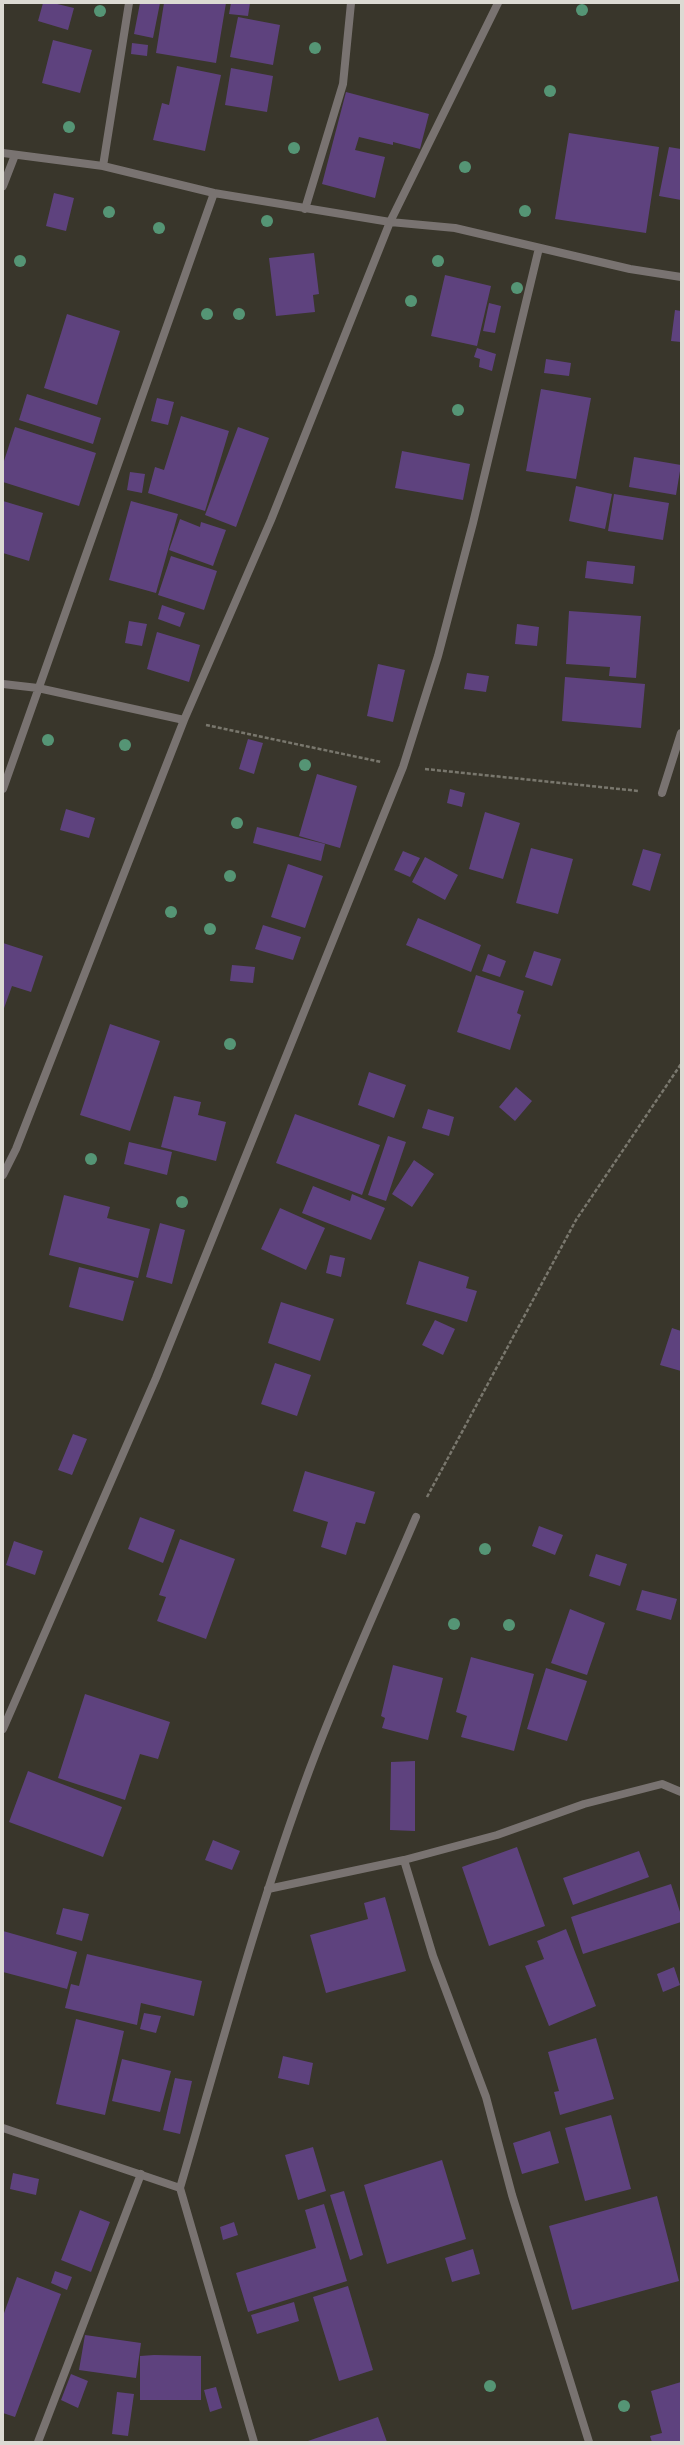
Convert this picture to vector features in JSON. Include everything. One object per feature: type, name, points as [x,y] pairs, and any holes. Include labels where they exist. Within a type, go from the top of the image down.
[{"type":"street","points":[[103,166],[129,3]]},
{"type":"street","points":[[305,208],[343,84],[352,3]]},
{"type":"street","points":[[3,1175],[16,1149],[184,720],[271,520],[390,222],[498,3]]},
{"type":"street","points":[[3,153],[103,166],[214,194],[390,222],[455,228],[630,269],[681,277]]},
{"type":"street","points":[[3,186],[15,155]]},
{"type":"street","points":[[3,789],[214,194]]},
{"type":"street","points":[[3,1729],[156,1378],[404,767],[438,656],[473,523],[539,248]]},
{"type":"street","points":[[3,684],[38,688],[184,720]]},
{"type":"street","points":[[662,793],[681,733]]},
{"type":"street","points":[[254,2442],[180,2188],[239,1983],[268,1889],[309,1771],[348,1674],[416,1517]]},
{"type":"street","points":[[268,1889],[404,1860],[497,1835],[584,1804],[662,1784],[681,1792]]},
{"type":"street","points":[[404,1860],[433,1956],[486,2097],[512,2195],[589,2442]]},
{"type":"street","points":[[3,2128],[180,2188]]},
{"type":"street","points":[[38,2442],[141,2174]]},
{"type":"path","points":[[184,720],[404,767],[662,793]]},
{"type":"path","points":[[416,1517],[576,1220],[681,1064]]},
{"type":"building","points":[[43,3],[53,3],[74,8],[68,30],[38,21]]},
{"type":"building","points":[[140,3],[160,3],[153,38],[134,34]]},
{"type":"building","points":[[164,3],[226,3],[216,63],[156,53]]},
{"type":"building","points":[[231,3],[250,3],[248,16],[229,14]]},
{"type":"building","points":[[238,17],[280,25],[273,65],[230,57]]},
{"type":"building","points":[[53,40],[92,50],[80,93],[42,83]]},
{"type":"building","points":[[132,43],[148,45],[147,56],[131,54]]},
{"type":"building","points":[[177,66],[221,75],[205,151],[153,140],[162,103],[169,105]]},
{"type":"building","points":[[231,68],[273,76],[267,112],[225,105]]},
{"type":"building","points":[[346,92],[429,114],[420,149],[393,142],[393,145],[359,137],[355,150],[385,157],[375,198],[322,184]]},
{"type":"building","points":[[569,133],[659,147],[646,233],[555,219]]},
{"type":"building","points":[[669,147],[681,149],[681,200],[659,196]]},
{"type":"building","points":[[54,193],[74,198],[66,231],[46,226]]},
{"type":"building","points":[[314,253],[319,294],[313,295],[315,312],[276,316],[269,258]]},
{"type":"building","points":[[445,275],[491,286],[477,346],[431,336]]},
{"type":"building","points":[[489,303],[501,306],[495,333],[483,331]]},
{"type":"building","points":[[675,310],[681,311],[681,342],[671,341]]},
{"type":"building","points":[[67,314],[120,331],[97,405],[44,388]]},
{"type":"building","points":[[477,348],[496,354],[492,371],[479,367],[480,359],[474,357]]},
{"type":"building","points":[[546,359],[571,363],[569,376],[544,373]]},
{"type":"building","points":[[541,389],[591,398],[576,479],[526,471]]},
{"type":"building","points":[[27,394],[101,418],[93,444],[19,420]]},
{"type":"building","points":[[157,398],[174,402],[168,425],[151,421]]},
{"type":"building","points":[[181,416],[229,431],[205,511],[148,493],[155,467],[164,470]]},
{"type":"building","points":[[15,427],[96,453],[79,506],[3,482],[3,464]]},
{"type":"building","points":[[238,427],[269,438],[236,527],[205,515]]},
{"type":"building","points":[[402,451],[470,464],[463,500],[395,488]]},
{"type":"building","points":[[634,457],[681,465],[676,495],[629,487]]},
{"type":"building","points":[[130,472],[145,474],[142,493],[127,490]]},
{"type":"building","points":[[576,486],[612,494],[605,529],[569,521]]},
{"type":"building","points":[[614,494],[669,503],[663,540],[608,531]]},
{"type":"building","points":[[3,501],[43,513],[29,561],[3,553]]},
{"type":"building","points":[[131,501],[178,514],[156,593],[109,580]]},
{"type":"building","points":[[180,519],[200,527],[201,522],[226,530],[213,566],[169,550]]},
{"type":"building","points":[[171,556],[217,571],[204,610],[158,595]]},
{"type":"building","points":[[587,561],[635,566],[633,584],[585,578]]},
{"type":"building","points":[[162,605],[185,613],[180,627],[158,619]]},
{"type":"building","points":[[569,611],[641,616],[636,678],[609,676],[610,667],[566,664]]},
{"type":"building","points":[[129,621],[147,624],[142,646],[125,643]]},
{"type":"building","points":[[517,624],[539,627],[537,646],[515,644]]},
{"type":"building","points":[[157,632],[200,645],[189,682],[147,669]]},
{"type":"building","points":[[378,664],[405,670],[393,722],[367,716]]},
{"type":"building","points":[[467,673],[489,676],[486,692],[464,689]]},
{"type":"building","points":[[565,677],[645,684],[641,728],[562,721]]},
{"type":"building","points":[[248,739],[263,743],[254,774],[239,769]]},
{"type":"building","points":[[317,774],[357,786],[340,848],[299,836]]},
{"type":"building","points":[[450,789],[465,793],[462,807],[447,803]]},
{"type":"building","points":[[66,809],[95,818],[89,838],[60,830]]},
{"type":"building","points":[[485,812],[520,823],[503,879],[469,869]]},
{"type":"building","points":[[257,827],[325,844],[321,861],[253,843]]},
{"type":"building","points":[[531,848],[573,859],[558,914],[516,903]]},
{"type":"building","points":[[643,849],[661,854],[650,891],[632,885]]},
{"type":"building","points":[[403,851],[420,858],[410,877],[394,870]]},
{"type":"building","points":[[425,857],[458,875],[445,900],[412,882]]},
{"type":"building","points":[[288,864],[323,876],[305,928],[271,917]]},
{"type":"building","points":[[418,918],[481,945],[471,972],[406,945]]},
{"type":"building","points":[[263,925],[301,937],[293,960],[255,949]]},
{"type":"building","points":[[3,943],[43,956],[31,992],[12,986],[3,1011]]},
{"type":"building","points":[[534,951],[561,959],[552,986],[525,977]]},
{"type":"building","points":[[488,954],[506,961],[500,977],[482,971]]},
{"type":"building","points":[[232,965],[255,967],[253,983],[230,981]]},
{"type":"building","points":[[476,975],[524,991],[517,1013],[521,1015],[510,1050],[457,1032]]},
{"type":"building","points":[[110,1024],[160,1041],[130,1131],[80,1115]]},
{"type":"building","points":[[369,1072],[406,1085],[394,1118],[358,1105]]},
{"type":"building","points":[[516,1087],[532,1101],[515,1121],[499,1107]]},
{"type":"building","points":[[174,1096],[201,1102],[198,1115],[226,1122],[216,1161],[161,1147]]},
{"type":"building","points":[[428,1109],[454,1117],[449,1136],[422,1128]]},
{"type":"building","points":[[295,1114],[380,1145],[362,1195],[276,1163]]},
{"type":"building","points":[[388,1136],[406,1142],[386,1201],[368,1195]]},
{"type":"building","points":[[129,1142],[172,1152],[167,1175],[124,1164]]},
{"type":"building","points":[[414,1160],[434,1174],[412,1207],[392,1194]]},
{"type":"building","points":[[313,1186],[350,1201],[352,1194],[385,1208],[371,1240],[302,1213]]},
{"type":"building","points":[[64,1195],[110,1207],[107,1218],[150,1229],[138,1278],[49,1255]]},
{"type":"building","points":[[280,1208],[325,1228],[306,1270],[261,1249]]},
{"type":"building","points":[[160,1223],[185,1230],[172,1284],[146,1277]]},
{"type":"building","points":[[330,1255],[345,1258],[341,1277],[326,1273]]},
{"type":"building","points":[[419,1261],[469,1277],[466,1288],[477,1291],[467,1322],[406,1304]]},
{"type":"building","points":[[79,1267],[134,1281],[123,1321],[69,1307]]},
{"type":"building","points":[[281,1302],[334,1319],[320,1361],[268,1343]]},
{"type":"building","points":[[435,1320],[455,1329],[443,1355],[422,1345]]},
{"type":"building","points":[[672,1328],[681,1331],[681,1371],[660,1365]]},
{"type":"building","points":[[275,1363],[311,1375],[297,1416],[261,1404]]},
{"type":"building","points":[[73,1434],[87,1439],[72,1475],[58,1470]]},
{"type":"building","points":[[305,1471],[375,1492],[365,1524],[356,1522],[346,1555],[321,1547],[328,1522],[293,1511]]},
{"type":"building","points":[[140,1517],[175,1530],[163,1563],[128,1549]]},
{"type":"building","points":[[539,1526],[563,1535],[555,1555],[532,1546]]},
{"type":"building","points":[[180,1539],[235,1559],[206,1639],[157,1621],[166,1597],[159,1595]]},
{"type":"building","points":[[14,1541],[43,1551],[35,1575],[6,1565]]},
{"type":"building","points":[[596,1554],[627,1564],[620,1586],[589,1576]]},
{"type":"building","points":[[642,1590],[677,1599],[671,1620],[636,1610]]},
{"type":"building","points":[[570,1609],[605,1623],[587,1675],[551,1663]]},
{"type":"building","points":[[471,1657],[534,1674],[514,1751],[461,1737],[467,1716],[456,1712]]},
{"type":"building","points":[[393,1665],[443,1678],[428,1740],[382,1728],[385,1718],[381,1716]]},
{"type":"building","points":[[546,1668],[587,1681],[567,1741],[527,1729]]},
{"type":"building","points":[[85,1694],[170,1722],[158,1759],[140,1754],[125,1800],[58,1778]]},
{"type":"building","points":[[415,1761],[415,1831],[390,1830],[391,1762]]},
{"type":"building","points":[[28,1771],[122,1807],[103,1857],[9,1822]]},
{"type":"building","points":[[213,1840],[240,1851],[232,1870],[205,1860]]},
{"type":"building","points":[[517,1847],[545,1926],[489,1946],[462,1867]]},
{"type":"building","points":[[639,1851],[649,1877],[573,1905],[563,1878]]},
{"type":"building","points":[[671,1884],[681,1915],[681,1922],[583,1954],[571,1917]]},
{"type":"building","points":[[385,1897],[406,1971],[326,1993],[310,1935],[368,1919],[364,1903]]},
{"type":"building","points":[[63,1908],[89,1914],[82,1941],[56,1934]]},
{"type":"building","points":[[566,1929],[596,2006],[549,2026],[525,1966],[544,1959],[537,1941]]},
{"type":"building","points":[[3,1931],[77,1952],[67,1989],[3,1972]]},
{"type":"building","points":[[87,1954],[202,1981],[194,2016],[141,2003],[137,2025],[65,2008],[71,1984],[79,1986]]},
{"type":"building","points":[[674,1967],[680,1985],[663,1992],[657,1974]]},
{"type":"building","points":[[144,2013],[161,2016],[156,2033],[140,2029]]},
{"type":"building","points":[[76,2019],[124,2031],[105,2115],[56,2104]]},
{"type":"building","points":[[596,2038],[614,2099],[560,2115],[554,2092],[559,2091],[548,2052]]},
{"type":"building","points":[[283,2056],[313,2063],[309,2085],[278,2078]]},
{"type":"building","points":[[122,2059],[171,2071],[160,2112],[112,2101]]},
{"type":"building","points":[[175,2078],[192,2081],[180,2134],[163,2130]]},
{"type":"building","points":[[611,2115],[631,2189],[585,2201],[565,2128]]},
{"type":"building","points":[[550,2131],[559,2163],[522,2174],[513,2143]]},
{"type":"building","points":[[313,2147],[326,2191],[298,2200],[285,2155]]},
{"type":"building","points":[[442,2160],[466,2239],[387,2264],[364,2185]]},
{"type":"building","points":[[13,2173],[39,2179],[36,2195],[10,2189]]},
{"type":"building","points":[[344,2191],[363,2255],[350,2260],[330,2195]]},
{"type":"building","points":[[657,2196],[679,2281],[572,2310],[549,2226]]},
{"type":"building","points":[[324,2204],[347,2281],[248,2312],[236,2273],[316,2248],[305,2210]]},
{"type":"building","points":[[80,2210],[110,2222],[91,2272],[61,2260]]},
{"type":"building","points":[[234,2222],[238,2235],[223,2240],[220,2227]]},
{"type":"building","points":[[473,2249],[480,2274],[452,2282],[445,2258]]},
{"type":"building","points":[[55,2271],[72,2277],[67,2290],[51,2283]]},
{"type":"building","points":[[17,2277],[61,2294],[15,2417],[3,2413],[3,2316]]},
{"type":"building","points":[[348,2286],[373,2370],[339,2381],[313,2297]]},
{"type":"building","points":[[294,2302],[299,2321],[257,2334],[251,2315]]},
{"type":"building","points":[[85,2335],[141,2343],[136,2378],[79,2370]]},
{"type":"building","points":[[140,2356],[201,2356],[201,2400],[140,2400]]},
{"type":"building","points":[[71,2374],[88,2381],[78,2408],[61,2400]]},
{"type":"building","points":[[681,2382],[681,2442],[652,2442],[650,2436],[662,2433],[651,2391]]},
{"type":"building","points":[[216,2387],[222,2408],[210,2412],[204,2390]]},
{"type":"building","points":[[117,2392],[134,2394],[128,2436],[112,2434]]},
{"type":"building","points":[[378,2417],[387,2442],[305,2442]]}]
